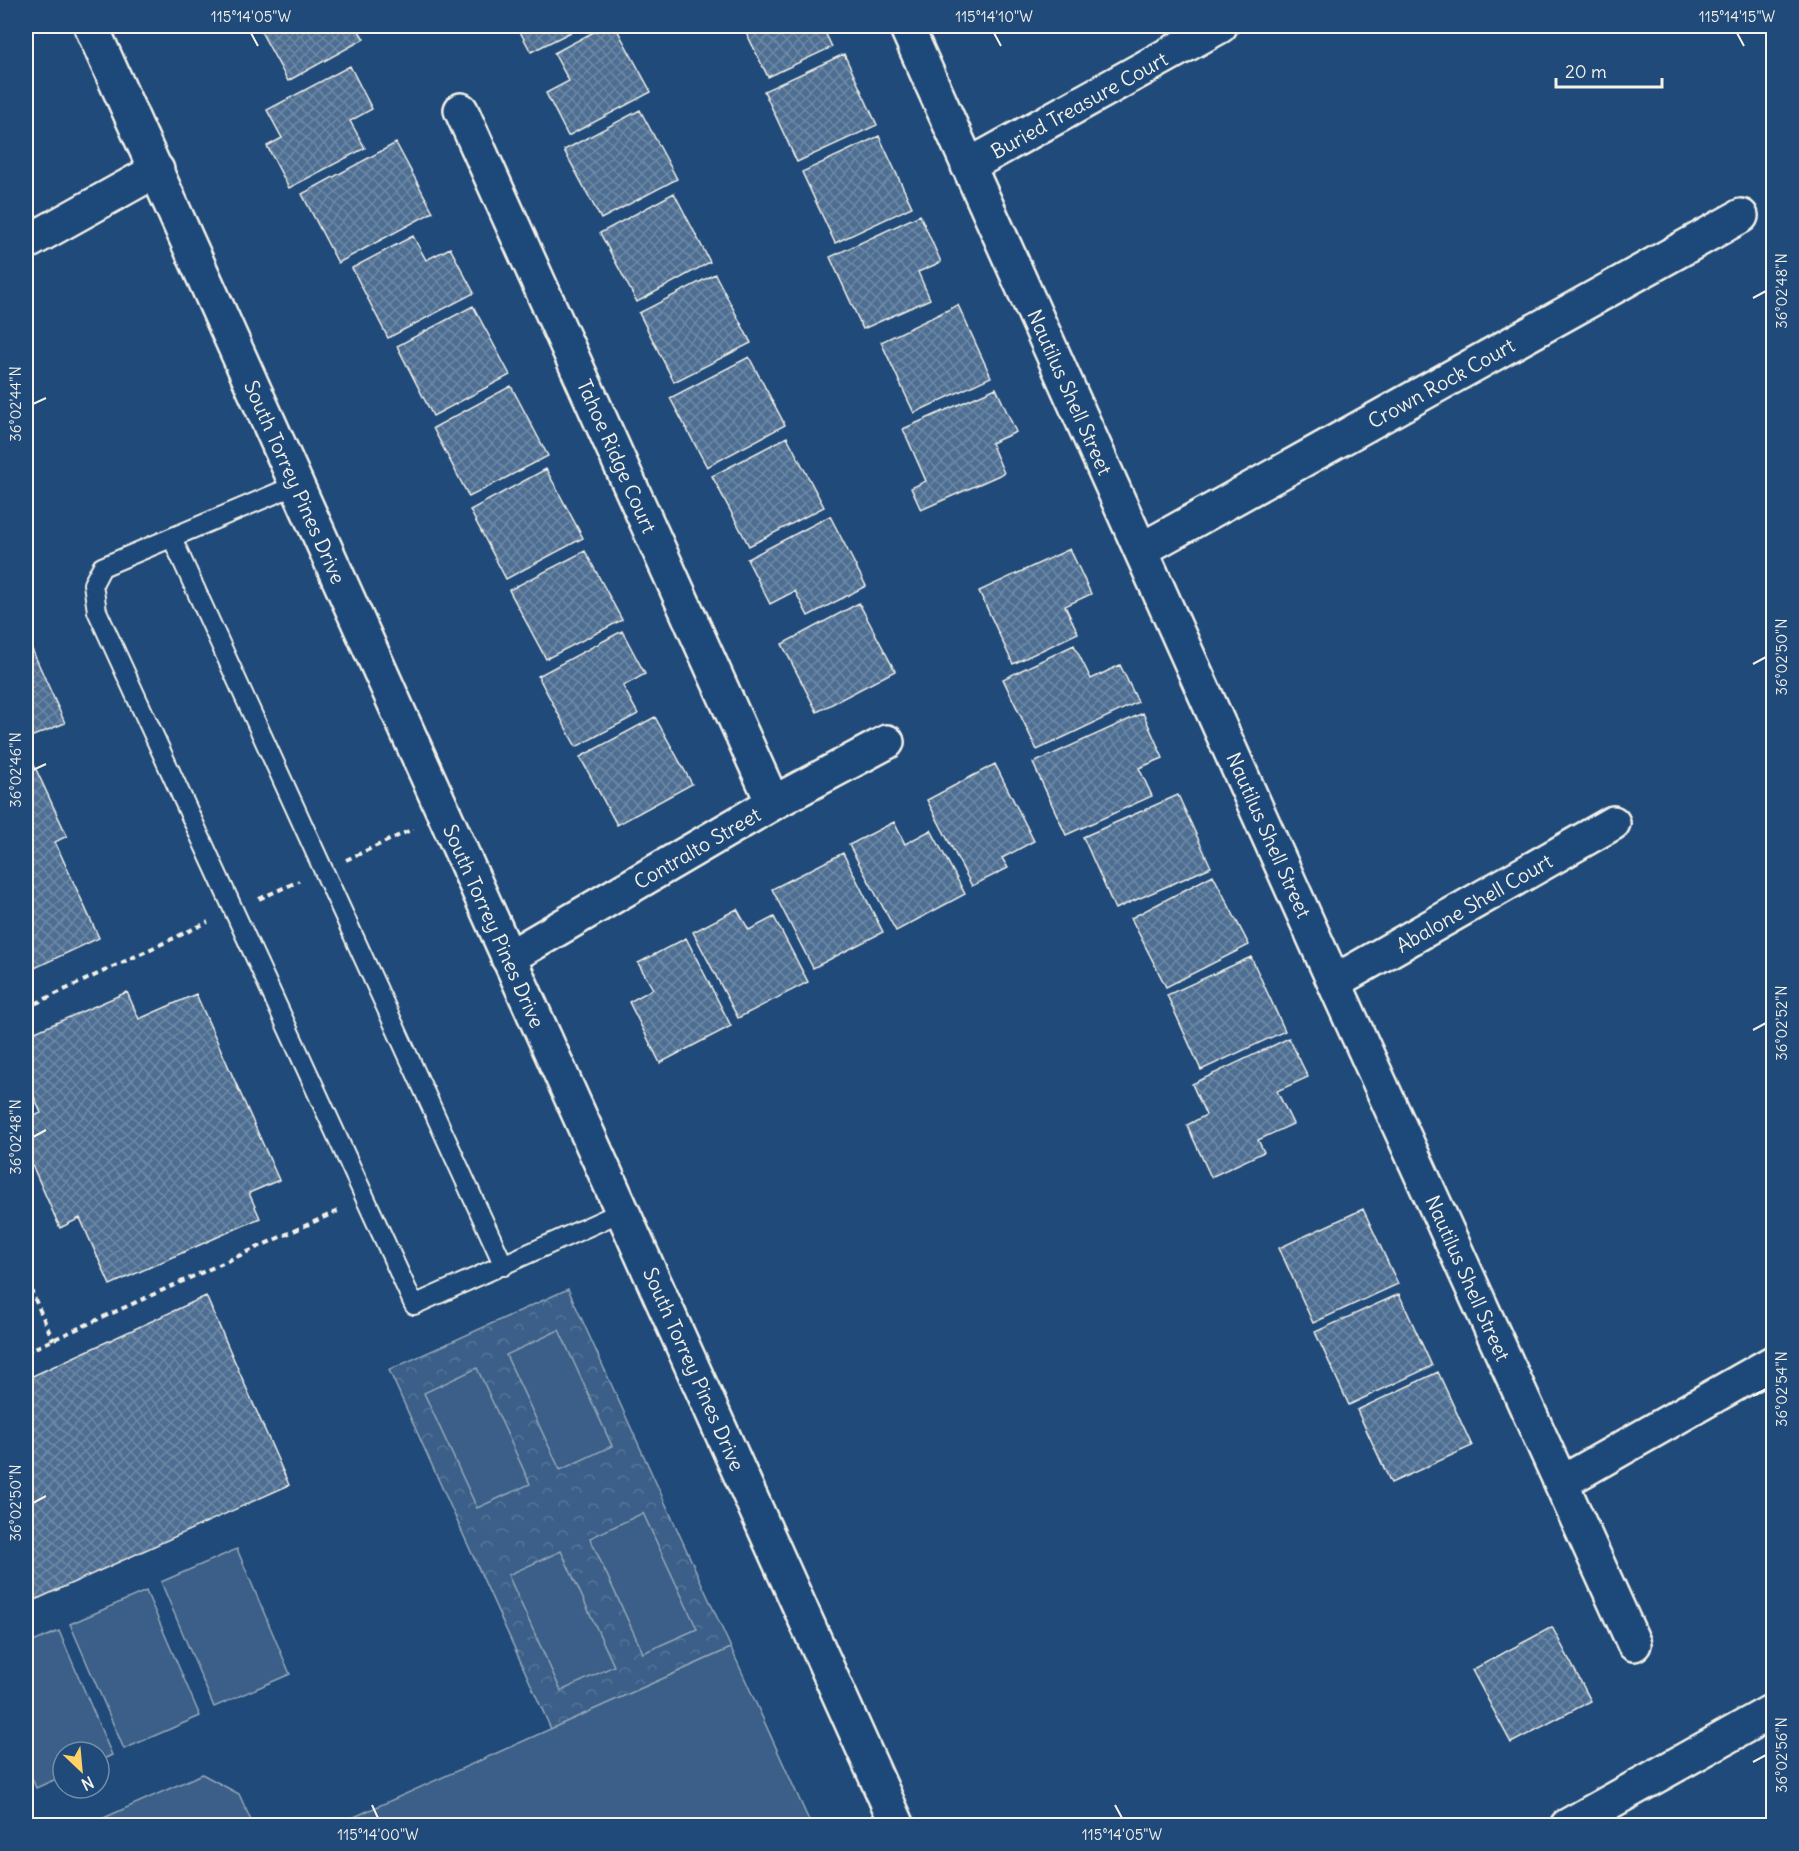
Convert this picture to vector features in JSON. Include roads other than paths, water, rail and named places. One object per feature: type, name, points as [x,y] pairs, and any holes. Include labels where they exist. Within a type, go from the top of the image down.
[{"type":"street","name":"South Torrey Pines Drive","points":[[91,26],[898,1826]]},
{"type":"street","name":"Nautilus Shell Street","points":[[906,26],[1334,982],[1634,1644]]},
{"type":"street","name":"Buried Treasure Court","points":[[968,166],[1220,26]]},
{"type":"street","name":"Tahoe Ridge Court","points":[[461,110],[773,803]]},
{"type":"street","points":[[26,243],[157,170]]},
{"type":"street","name":"Crown Rock Court","points":[[1141,550],[1741,216]]},
{"type":"street","name":"Contralto Street","points":[[508,958],[773,803],[887,742]]},
{"type":"street","name":"Abalone Shell Court","points":[[1334,982],[1613,824]]},
{"type":"street","points":[[1561,1483],[1773,1362]]},
{"type":"street","points":[[1567,1826],[1773,1710]]},
{"type":"lane","points":[[296,485],[102,567],[93,584],[97,611],[414,1305],[623,1211]]},
{"type":"lane","points":[[172,538],[504,1266]]}]
